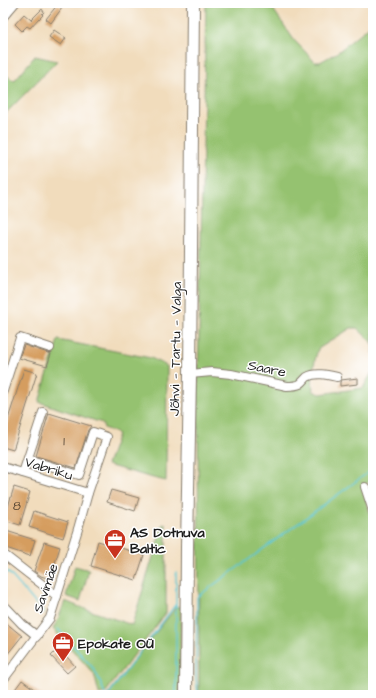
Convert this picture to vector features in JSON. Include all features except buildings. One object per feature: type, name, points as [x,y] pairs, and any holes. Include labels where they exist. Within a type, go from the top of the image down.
[{"type":"highway","name":"Jõhvi — Tartu — Valga","points":[[186,695],[193,3]]},
{"type":"street","points":[[3,16],[15,3]]},
{"type":"street","points":[[3,391],[20,338],[50,348]]},
{"type":"street","name":"Saare","points":[[190,374],[212,372],[231,374],[287,386],[300,384],[306,378],[313,375],[337,376]]},
{"type":"street","points":[[23,473],[44,412]]},
{"type":"street","name":"Savimäe","points":[[3,680],[50,618],[88,493],[107,437],[93,432],[79,475],[28,459]]},
{"type":"street","name":"Vabriku","points":[[3,467],[88,493]]},
{"type":"street","points":[[365,487],[373,511]]},
{"type":"street","points":[[3,554],[57,596]]},
{"type":"street","points":[[3,604],[36,636]]},
{"type":"green space","points":[[206,3],[269,3],[294,40],[315,62],[320,62],[338,52],[373,23],[373,353],[372,342],[357,328],[351,328],[318,349],[312,380],[313,391],[320,394],[363,388],[373,368],[373,478],[363,487],[373,525],[373,695],[199,695],[198,383]]},
{"type":"green space","points":[[35,56],[57,61],[3,116],[3,73],[14,81]]},
{"type":"green space","points":[[58,340],[151,358],[167,366],[166,481],[107,465],[118,434],[104,428],[102,423],[39,402]]},
{"type":"green space","points":[[163,524],[166,525],[166,613],[105,693],[99,694],[94,674],[53,629],[65,601],[132,625]]},
{"type":"green space","points":[[75,566],[89,570],[80,601],[66,596]]},
{"type":"green space","points":[[181,606],[180,695],[107,695],[176,607]]},
{"type":"waterway","points":[[198,695],[196,678],[197,597],[373,469]]},
{"type":"waterway","points":[[3,571],[10,574],[44,613]]},
{"type":"waterway","points":[[176,572],[176,695]]},
{"type":"waterway","points":[[108,695],[176,604]]},
{"type":"waterway","points":[[58,629],[94,669],[105,695]]},
{"type":"place","name":"AS Dotnuva Baltic","points":[[115,560]]},
{"type":"place","name":"Epokate OÜ","points":[[63,662]]}]
